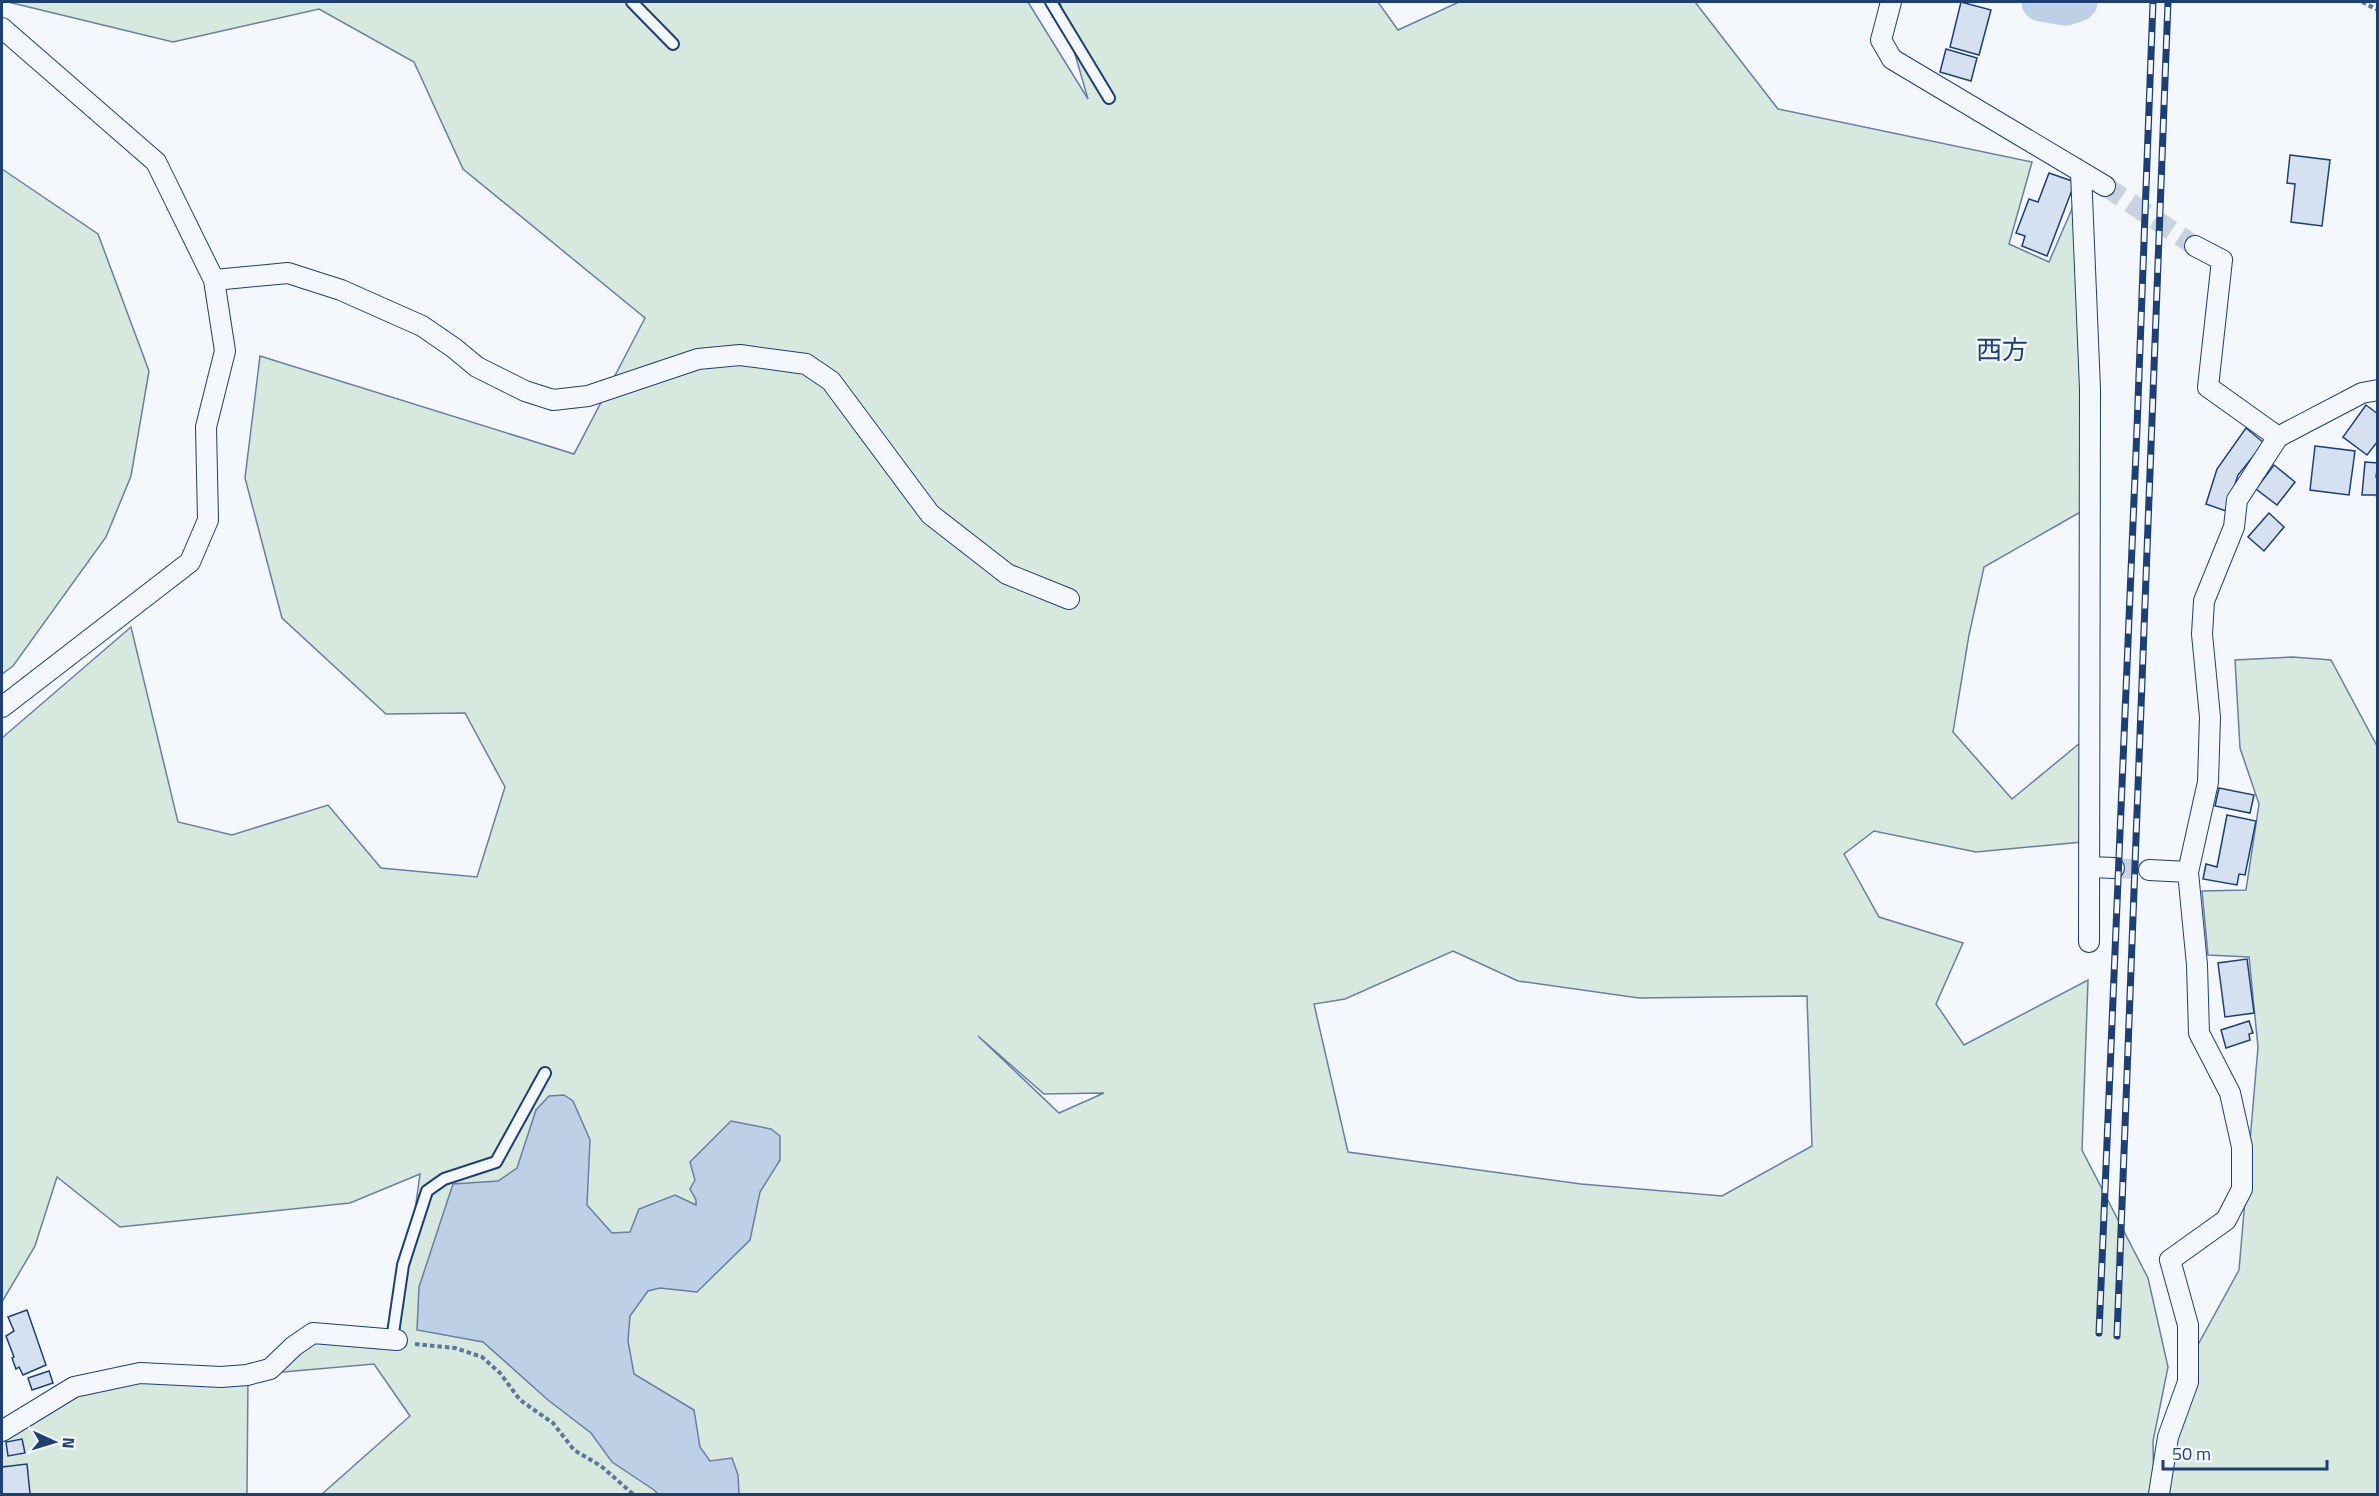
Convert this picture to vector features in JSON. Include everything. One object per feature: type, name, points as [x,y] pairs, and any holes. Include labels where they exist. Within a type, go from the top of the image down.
[{"type":"street","points":[[1891,2],[1881,40],[1892,59],[2105,186]]},
{"type":"street","points":[[2,28],[156,162],[214,280],[225,351],[206,427],[208,520],[190,561],[2,707]]},
{"type":"street","points":[[2081,172],[2090,390],[2091,867],[2089,942]]},
{"type":"street","points":[[2195,246],[2222,260],[2208,387],[2278,437]]},
{"type":"street","points":[[214,280],[288,273],[341,291],[422,326],[477,367],[525,391],[553,400],[588,396],[698,359],[740,355],[806,364],[831,381],[930,514],[1007,574],[1069,599]]},
{"type":"street","points":[[2159,1494],[2168,1437],[2188,1382],[2188,1325],[2170,1260],[2226,1220],[2242,1189],[2242,1147],[2230,1093],[2199,1033],[2197,965],[2188,872],[2208,782],[2210,717],[2202,634],[2204,601],[2234,527],[2237,500],[2278,437],[2362,393],[2378,390]]},
{"type":"street","points":[[2091,867],[2114,868]]},
{"type":"street","points":[[2149,870],[2188,872]]},
{"type":"street","points":[[2,1431],[74,1387],[140,1373],[221,1377],[248,1375],[270,1369],[294,1346],[314,1333],[394,1340]]},
{"type":"lane","points":[[632,2],[673,44]]},
{"type":"lane","points":[[1050,2],[1109,98]]},
{"type":"lane","points":[[394,1340],[403,1265],[427,1191],[444,1179],[496,1162],[545,1073]]},
{"type":"lane","points":[[2166,1494],[2168,1437]]},
{"type":"path","points":[[2362,2],[2378,10]]},
{"type":"path","points":[[394,1340],[426,1347],[455,1348],[482,1357],[500,1372],[520,1400],[554,1423],[574,1450],[601,1466],[633,1494]]},
{"type":"shaded area","points":[[8,2],[1028,2],[1088,99],[1060,2],[1378,2],[1398,30],[1459,2],[1695,2],[1778,109],[2032,162],[2009,244],[2049,262],[2081,188],[2084,510],[1984,567],[1969,635],[1953,732],[2012,799],[2080,743],[2082,842],[1976,852],[1874,831],[1844,854],[1879,917],[1963,943],[1936,1004],[1964,1045],[2088,980],[2082,1150],[2148,1278],[2168,1367],[2153,1441],[2154,1494],[322,1494],[410,1416],[374,1364],[248,1375],[247,1494],[2,1494],[2,1430],[74,1387],[247,1375],[308,1335],[397,1340],[420,1174],[350,1203],[120,1227],[57,1177],[35,1246],[2,1302],[2,738],[131,627],[178,822],[232,835],[328,805],[381,868],[477,877],[505,787],[465,713],[386,714],[282,618],[245,478],[260,356],[574,454],[645,318],[463,169],[414,62],[319,9],[173,42]],"holes":[[[1453,951],[1518,981],[1639,998],[1807,996],[1812,1146],[1722,1196],[1581,1184],[1348,1152],[1314,1004],[1345,999]],[[978,1036],[1044,1094],[1104,1093],[1059,1113]]]},
{"type":"shaded area","points":[[2,169],[98,234],[149,371],[131,476],[106,537],[13,666],[2,674]]},
{"type":"shaded area","points":[[2293,657],[2331,660],[2377,746],[2377,1494],[2166,1494],[2188,1363],[2239,1270],[2258,1047],[2249,957],[2208,955],[2202,891],[2246,890],[2259,804],[2240,748],[2235,660]]},
{"type":"water","points":[[564,1095],[573,1101],[590,1140],[587,1205],[612,1233],[630,1232],[639,1209],[675,1195],[696,1205],[690,1189],[695,1180],[690,1162],[731,1121],[771,1129],[780,1136],[780,1160],[760,1192],[750,1240],[697,1292],[660,1288],[648,1291],[630,1316],[628,1341],[634,1374],[694,1410],[700,1447],[710,1461],[732,1458],[738,1475],[739,1494],[658,1494],[612,1462],[591,1433],[548,1400],[483,1342],[417,1330],[419,1287],[453,1184],[498,1181],[517,1168],[536,1110],[549,1096]]},
{"type":"building","points":[[1961,2],[1991,10],[1979,55],[1950,47]]},
{"type":"building","points":[[1946,49],[1977,58],[1971,81],[1940,72]]},
{"type":"building","points":[[2290,155],[2330,160],[2322,226],[2291,222],[2295,184],[2287,183]]},
{"type":"building","points":[[2049,173],[2075,182],[2047,256],[2022,246],[2025,236],[2016,233],[2029,199],[2038,202]]},
{"type":"building","points":[[2366,405],[2378,414],[2378,441],[2367,455],[2343,437]]},
{"type":"building","points":[[2246,428],[2264,443],[2238,475],[2226,511],[2206,504],[2217,469]]},
{"type":"building","points":[[2315,446],[2355,451],[2349,495],[2310,490]]},
{"type":"building","points":[[2365,462],[2378,463],[2376,477],[2378,477],[2378,501],[2376,495],[2362,495]]},
{"type":"building","points":[[2274,465],[2295,482],[2277,505],[2256,489]]},
{"type":"building","points":[[2269,513],[2284,527],[2264,551],[2248,537]]},
{"type":"building","points":[[2219,788],[2254,795],[2250,813],[2215,806]]},
{"type":"building","points":[[2227,815],[2256,821],[2245,875],[2239,874],[2237,885],[2203,879],[2206,864],[2217,867]]},
{"type":"building","points":[[2247,959],[2254,1013],[2225,1017],[2218,963]]},
{"type":"building","points":[[2249,1021],[2253,1033],[2249,1034],[2250,1040],[2226,1048],[2221,1030]]},
{"type":"building","points":[[27,1310],[46,1365],[23,1375],[19,1367],[16,1369],[6,1336],[14,1331],[8,1317]]},
{"type":"building","points":[[49,1371],[53,1383],[32,1390],[28,1378]]},
{"type":"building","points":[[22,1439],[25,1453],[8,1456],[6,1442]]},
{"type":"building","points":[[27,1464],[30,1494],[2,1494],[2,1467]]},
{"type":"waterway","points":[[2041,2],[2065,6],[2078,2]]},
{"type":"tunnel","points":[[2105,186],[2195,246]]},
{"type":"tunnel","points":[[2114,868],[2149,870]]},
{"type":"railway","points":[[2099,1333],[2153,2]]},
{"type":"railway","points":[[2117,1336],[2168,2]]},
{"type":"district","name":"西方","points":[[2002,350]]}]
